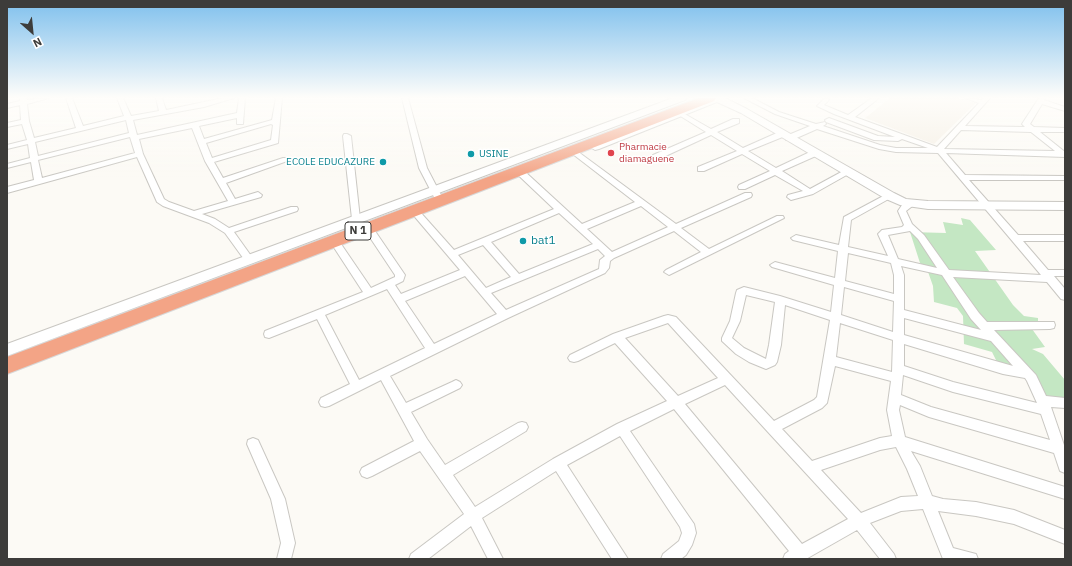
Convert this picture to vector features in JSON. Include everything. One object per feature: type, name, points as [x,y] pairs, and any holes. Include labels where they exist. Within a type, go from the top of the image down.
[{"type":"highway","name":"N 1","points":[[7,356],[435,192],[619,124]]},
{"type":"highway","name":"N 1","points":[[7,366],[521,172],[633,124]]},
{"type":"street","points":[[26,124],[31,141],[38,182]]},
{"type":"street","points":[[78,124],[80,129]]},
{"type":"street","points":[[7,147],[100,124]]},
{"type":"street","points":[[130,124],[139,154],[160,200],[166,204],[212,221],[228,231],[249,260]]},
{"type":"street","points":[[7,166],[34,158],[192,124]]},
{"type":"street","points":[[194,124],[209,160],[232,201]]},
{"type":"street","points":[[239,124],[239,131]]},
{"type":"street","points":[[201,142],[265,124]]},
{"type":"street","points":[[209,160],[275,141],[277,124]]},
{"type":"street","points":[[7,350],[356,219],[435,192],[423,168],[411,124]]},
{"type":"street","points":[[7,374],[418,215],[521,172],[577,153],[637,124]]},
{"type":"street","points":[[699,124],[810,192]]},
{"type":"street","points":[[656,158],[729,124]]},
{"type":"street","points":[[766,124],[890,196],[911,204],[1065,206]]},
{"type":"street","points":[[815,124],[887,149],[1064,155]]},
{"type":"street","points":[[840,124],[877,138],[906,139]]},
{"type":"street","points":[[866,124],[940,151],[1065,296]]},
{"type":"street","points":[[940,151],[963,124]]},
{"type":"street","points":[[1026,124],[1064,155]]},
{"type":"street","points":[[701,169],[742,151],[820,126]]},
{"type":"street","points":[[960,128],[1065,130]]},
{"type":"street","points":[[347,136],[356,219]]},
{"type":"street","points":[[577,153],[708,253]]},
{"type":"street","points":[[742,186],[815,153]]},
{"type":"street","points":[[7,190],[139,154]]},
{"type":"street","points":[[222,181],[286,160]]},
{"type":"street","points":[[521,172],[611,256]]},
{"type":"street","points":[[791,197],[810,192],[848,172]]},
{"type":"street","points":[[963,177],[1065,178]]},
{"type":"street","points":[[194,214],[232,201],[236,202],[258,195]]},
{"type":"street","points":[[325,402],[504,315],[602,271],[605,260],[611,256],[748,195]]},
{"type":"street","points":[[772,428],[818,404],[823,399],[830,360],[847,219],[890,196]]},
{"type":"street","points":[[582,228],[642,202]]},
{"type":"street","points":[[911,204],[902,211],[908,225],[920,237],[975,316],[1032,378],[1060,445],[1065,467]]},
{"type":"street","points":[[228,231],[294,209]]},
{"type":"street","points":[[453,254],[485,242],[561,209]]},
{"type":"street","points":[[418,215],[504,315]]},
{"type":"street","points":[[669,272],[780,218]]},
{"type":"street","points":[[908,225],[906,230],[883,234],[896,262],[899,275],[897,373],[894,397],[894,418],[899,442],[913,466],[950,557],[970,559]]},
{"type":"street","points":[[269,334],[369,293],[399,278],[400,275],[372,233]]},
{"type":"street","points":[[796,238],[946,274],[1048,276],[1065,273]]},
{"type":"street","points":[[1015,238],[1065,238]]},
{"type":"street","points":[[485,242],[518,279]]},
{"type":"street","points":[[485,292],[599,244]]},
{"type":"street","points":[[338,246],[369,293]]},
{"type":"street","points":[[775,265],[899,299]]},
{"type":"street","points":[[399,299],[467,271]]},
{"type":"street","points":[[389,284],[431,350]]},
{"type":"street","points":[[780,300],[775,345],[771,362],[766,364],[753,359],[740,352],[728,341],[727,338],[735,321],[742,292],[744,291],[780,300],[1003,369],[1028,374]]},
{"type":"street","points":[[319,313],[357,387]]},
{"type":"street","points":[[899,313],[995,338]]},
{"type":"street","points":[[574,358],[617,337],[668,319],[672,320],[859,521],[889,559]]},
{"type":"street","points":[[984,326],[1050,325]]},
{"type":"street","points":[[617,337],[675,401],[795,556],[859,521],[901,504],[928,502],[943,506],[976,509],[1014,518],[1065,537]]},
{"type":"street","points":[[830,360],[897,373],[953,387],[1044,406],[1065,403]]},
{"type":"street","points":[[383,374],[422,443],[473,516],[496,559]]},
{"type":"street","points":[[416,559],[473,516],[558,463],[621,428],[675,401],[727,379]]},
{"type":"street","points":[[404,409],[456,385]]},
{"type":"street","points":[[894,397],[929,412],[1060,445]]},
{"type":"street","points":[[443,474],[522,427]]},
{"type":"street","points":[[621,428],[687,524],[689,533],[685,545],[681,550],[668,559]]},
{"type":"street","points":[[810,468],[880,444],[899,442],[1065,493]]},
{"type":"street","points":[[367,472],[422,443]]},
{"type":"street","points":[[253,444],[278,499],[288,543],[284,559]]},
{"type":"street","points":[[558,463],[622,559]]},
{"type":"shaded area","points":[[882,124],[954,124],[934,144]]},
{"type":"green space","points":[[961,218],[970,220],[996,250],[975,251],[1013,305],[1024,316],[1038,318],[1038,323],[1032,329],[1045,347],[1032,349],[1043,354],[1065,380],[1065,399],[1045,397],[1036,374],[998,364],[992,352],[964,344],[963,316],[957,308],[934,302],[933,286],[927,269],[920,263],[910,232],[946,233],[943,222],[963,225]]},
{"type":"place","name":"Pharmacie diamaguene","points":[[611,153]]},
{"type":"place","name":"USINE","points":[[471,154]]},
{"type":"place","name":"ECOLE EDUCAZURE","points":[[383,162]]},
{"type":"place","name":"bat1","points":[[523,241]]}]
